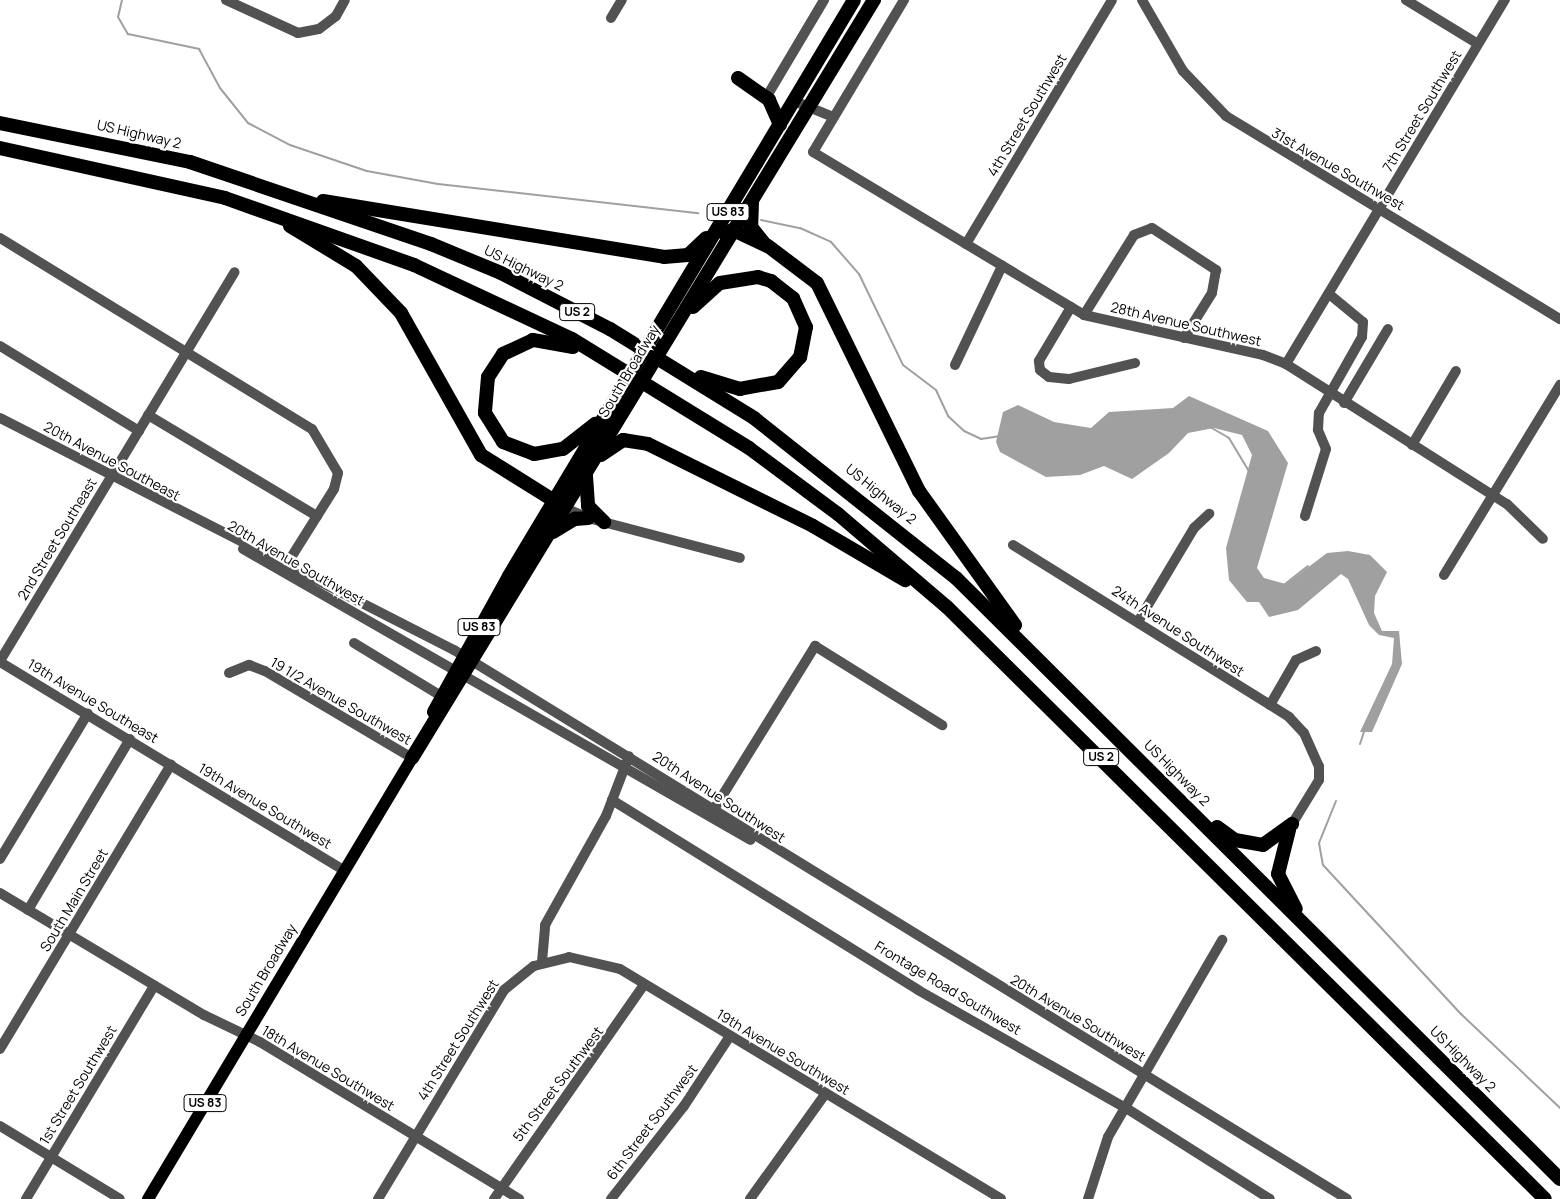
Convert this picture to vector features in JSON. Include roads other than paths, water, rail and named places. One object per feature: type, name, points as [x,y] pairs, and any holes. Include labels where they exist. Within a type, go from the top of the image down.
[{"type":"highway","name":"South Broadway","points":[[668,330],[707,248],[854,0]]},
{"type":"highway","name":"South Broadway","points":[[412,758],[460,672],[549,535],[560,504],[622,399],[733,230],[810,108],[874,0]]},
{"type":"highway","points":[[307,200],[342,202],[676,258],[688,255],[704,241],[777,130],[769,100],[738,78]]},
{"type":"highway","name":"US Highway 2","points":[[4,124],[190,162],[307,200],[500,273],[665,361],[761,422],[846,487],[956,578],[1560,1179]]},
{"type":"highway","name":"US 2","points":[[0,148],[225,198],[323,230],[462,286],[618,364],[794,479],[965,624],[1544,1199]]},
{"type":"highway","points":[[225,198],[319,241],[374,283],[410,324],[471,443],[494,466],[560,504]]},
{"type":"highway","points":[[752,199],[751,227],[768,246],[817,283],[892,443],[931,511],[1060,680]]},
{"type":"highway","points":[[707,248],[733,230],[768,246]]},
{"type":"highway","points":[[665,361],[729,387],[757,389],[790,372],[806,335],[805,320],[793,298],[772,281],[758,277],[720,283],[668,330]]},
{"type":"highway","points":[[618,364],[559,342],[526,342],[497,361],[483,398],[496,434],[516,450],[534,454],[572,445],[622,399]]},
{"type":"highway","name":"South Broadway","points":[[468,659],[533,537],[589,468],[622,399]]},
{"type":"highway","points":[[604,522],[588,506],[589,468],[623,440],[648,444],[872,559],[965,624]]},
{"type":"highway","points":[[518,480],[541,509],[533,537]]},
{"type":"highway","points":[[549,535],[566,523],[588,518]]},
{"type":"highway","name":"South Broadway","points":[[412,758],[441,696],[460,672]]},
{"type":"highway","points":[[1173,793],[1246,844],[1263,845],[1292,824]]},
{"type":"highway","points":[[1292,824],[1279,854],[1278,874],[1308,929]]},
{"type":"highway","points":[[1511,1165],[1539,1199]]},
{"type":"main road","name":"South Broadway","points":[[148,1199],[412,758]]},
{"type":"street","points":[[226,0],[298,33],[319,29],[336,16],[345,0]]},
{"type":"street","points":[[611,18],[622,0]]},
{"type":"street","points":[[770,91],[824,0]]},
{"type":"street","points":[[794,101],[833,117],[904,0]]},
{"type":"street","name":"4th Street Southwest","points":[[966,244],[1112,0]]},
{"type":"street","name":"31st Avenue Southwest","points":[[1142,0],[1183,71],[1226,116],[1380,208],[1560,320]]},
{"type":"street","points":[[1406,0],[1478,44]]},
{"type":"street","name":"7th Street Southwest","points":[[1286,364],[1505,0]]},
{"type":"street","name":"28th Avenue Southwest","points":[[833,117],[813,152],[1084,315],[1286,364],[1523,517],[1543,539]]},
{"type":"street","points":[[1084,315],[1144,228],[1152,228],[1213,266],[1216,276],[1212,293],[1184,338]]},
{"type":"street","points":[[0,238],[312,429],[338,473],[317,516],[287,564]]},
{"type":"street","points":[[955,365],[1002,266]]},
{"type":"street","points":[[235,272],[148,415],[317,516]]},
{"type":"street","points":[[1305,516],[1324,464],[1326,449],[1318,430],[1328,392],[1362,337],[1362,322],[1329,294]]},
{"type":"street","points":[[1071,307],[1039,361],[1040,370],[1049,376],[1069,379],[1135,363]]},
{"type":"street","points":[[1344,403],[1388,329]]},
{"type":"street","points":[[0,346],[139,431]]},
{"type":"street","points":[[1412,445],[1456,371]]},
{"type":"street","points":[[1444,575],[1560,384]]},
{"type":"street","name":"2nd Street Southeast","points":[[0,662],[148,415]]},
{"type":"street","name":"20th Avenue Southeast","points":[[0,418],[211,529]]},
{"type":"street","points":[[560,504],[588,518],[740,558]]},
{"type":"street","points":[[1138,620],[1194,528],[1208,514]]},
{"type":"street","name":"20th Avenue Southwest","points":[[211,529],[287,564],[468,659],[714,808],[795,862],[1142,1072],[1347,1199]]},
{"type":"street","name":"20th Avenue Southwest","points":[[211,529],[280,573],[460,672],[708,818],[795,862]]},
{"type":"street","name":"24th Avenue Southwest","points":[[1013,545],[1138,620],[1270,705],[1304,733],[1314,754],[1319,780],[1292,824]]},
{"type":"street","points":[[354,643],[441,696]]},
{"type":"street","points":[[708,818],[814,646],[942,725]]},
{"type":"street","points":[[1270,705],[1296,660],[1316,651]]},
{"type":"street","name":"19th Avenue Southeast","points":[[0,662],[171,764]]},
{"type":"street","name":"19 1/2 Avenue Southwest","points":[[228,673],[249,665],[265,671],[412,758]]},
{"type":"street","points":[[0,859],[88,713]]},
{"type":"street","points":[[28,910],[130,739]]},
{"type":"street","points":[[542,962],[544,925],[612,800],[629,756]]},
{"type":"street","name":"19th Avenue Southwest","points":[[171,764],[344,870]]},
{"type":"street","name":"South Main Street","points":[[0,1049],[171,764]]},
{"type":"street","name":"Frontage Road Southwest","points":[[612,800],[918,990],[1126,1108],[1270,1199]]},
{"type":"street","name":"18th Avenue Southwest","points":[[0,893],[226,1028],[246,1034],[520,1199]]},
{"type":"street","points":[[1088,1199],[1108,1138],[1126,1108],[1142,1072],[1222,940]]},
{"type":"street","name":"19th Avenue Southwest","points":[[542,962],[588,958],[620,969],[1000,1199]]},
{"type":"street","name":"4th Street Southwest","points":[[378,1199],[504,990],[542,962]]},
{"type":"street","name":"5th Street Southwest","points":[[494,1199],[644,985]]},
{"type":"street","name":"1st Street Southwest","points":[[26,1199],[154,986]]},
{"type":"street","name":"6th Street Southwest","points":[[611,1199],[684,1106],[730,1036]]},
{"type":"street","points":[[750,1199],[826,1093]]},
{"type":"street","points":[[0,1126],[120,1199]]},
{"type":"waterway","points":[[122,0],[118,17],[128,34],[199,49],[220,88],[248,123],[290,145],[367,171],[438,184],[698,213]]},
{"type":"waterway","points":[[761,220],[800,228],[831,242],[859,274],[903,365],[936,390],[948,416],[964,431],[981,439],[999,436]]},
{"type":"waterway","points":[[1210,427],[1229,438],[1249,471]]},
{"type":"waterway","points":[[1285,584],[1308,566]]},
{"type":"waterway","points":[[1360,744],[1364,732]]},
{"type":"waterway","points":[[1336,801],[1319,843],[1323,865],[1461,1014],[1560,1108]]}]
